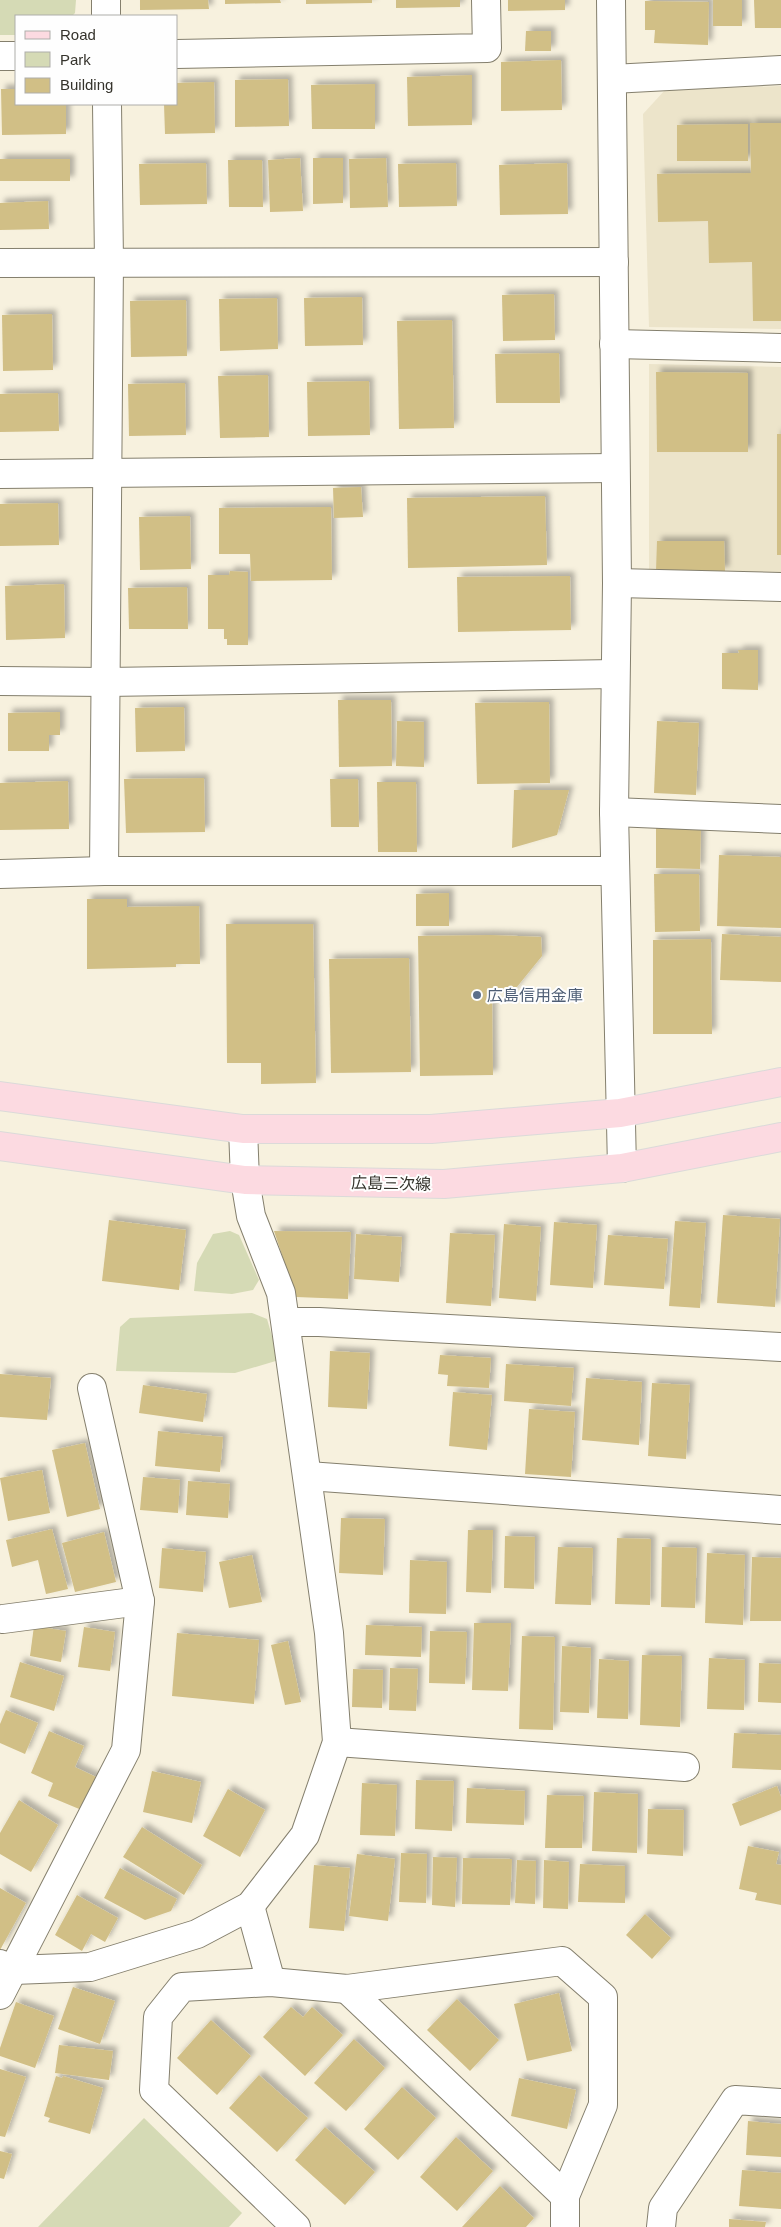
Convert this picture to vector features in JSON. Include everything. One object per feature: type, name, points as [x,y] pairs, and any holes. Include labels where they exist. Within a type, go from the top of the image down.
[{"type":"main road","points":[[0,1096],[243,1128],[431,1129],[620,1113],[781,1082]]},
{"type":"main road","name":"広島三次線","points":[[0,1146],[245,1180],[444,1184],[622,1168],[781,1137]]},
{"type":"street","points":[[106,0],[106,15]]},
{"type":"street","points":[[178,54],[487,48],[486,0]]},
{"type":"street","points":[[611,0],[617,584],[614,812],[622,1168]]},
{"type":"street","points":[[0,56],[15,56]]},
{"type":"street","points":[[612,78],[781,70]]},
{"type":"street","points":[[104,872],[109,262],[107,105]]},
{"type":"street","points":[[0,262],[614,262]]},
{"type":"street","points":[[614,344],[781,348]]},
{"type":"street","points":[[0,474],[616,468]]},
{"type":"street","points":[[617,584],[781,587]]},
{"type":"street","points":[[0,681],[106,682],[615,674]]},
{"type":"street","points":[[614,812],[781,819]]},
{"type":"street","points":[[0,874],[615,871]]},
{"type":"street","points":[[7,1967],[90,1967],[197,1934],[250,1906],[305,1835],[337,1742],[329,1633],[286,1322],[281,1293],[251,1216],[245,1180],[243,1128]]},
{"type":"street","points":[[286,1322],[319,1322],[781,1347]]},
{"type":"street","points":[[0,1995],[7,1967],[126,1750],[140,1601],[92,1388]]},
{"type":"street","points":[[308,1476],[781,1510]]},
{"type":"street","points":[[1,1619],[140,1601]]},
{"type":"street","points":[[337,1742],[685,1767]]},
{"type":"street","points":[[250,1906],[271,1982]]},
{"type":"street","points":[[296,2227],[154,2090],[158,2017],[182,1987],[271,1982],[347,1989],[562,1961],[603,1997],[603,2105],[566,2196],[565,2227]]},
{"type":"street","points":[[347,1989],[566,2196]]},
{"type":"street","points":[[661,2227],[663,2208],[735,2100],[781,2104]]},
{"type":"shaded area","points":[[781,86],[781,329],[649,327],[643,114],[665,90]]},
{"type":"shaded area","points":[[649,364],[781,367],[781,576],[649,573]]},
{"type":"green space","points":[[0,0],[76,0],[75,13],[73,15],[15,15],[15,35],[0,35]]},
{"type":"green space","points":[[230,1231],[239,1235],[259,1280],[253,1290],[232,1294],[194,1291],[197,1263],[213,1234]]},
{"type":"green space","points":[[252,1313],[267,1319],[279,1360],[235,1373],[116,1371],[120,1327],[130,1318]]},
{"type":"green space","points":[[144,2118],[242,2213],[229,2227],[38,2227]]},
{"type":"building","points":[[140,0],[208,0],[209,9],[140,10]]},
{"type":"building","points":[[225,0],[280,0],[281,3],[225,4]]},
{"type":"building","points":[[306,0],[372,0],[372,3],[306,4]]},
{"type":"building","points":[[396,0],[460,0],[460,7],[396,8]]},
{"type":"building","points":[[508,0],[565,0],[565,10],[508,11]]},
{"type":"building","points":[[713,0],[742,0],[742,26],[713,26]]},
{"type":"building","points":[[754,0],[781,0],[781,28],[755,28]]},
{"type":"building","points":[[645,1],[709,2],[708,45],[654,43],[655,30],[645,30]]},
{"type":"building","points":[[526,31],[551,31],[551,51],[525,51]]},
{"type":"building","points":[[561,60],[562,110],[501,111],[501,62]]},
{"type":"building","points":[[472,75],[472,125],[408,126],[407,77]]},
{"type":"building","points":[[288,79],[289,126],[235,127],[235,80]]},
{"type":"building","points":[[214,82],[215,133],[165,134],[164,105],[178,105],[178,83]]},
{"type":"building","points":[[375,84],[375,129],[312,129],[311,85]]},
{"type":"building","points":[[1,89],[15,89],[15,105],[66,105],[66,134],[2,135]]},
{"type":"building","points":[[750,123],[781,123],[781,321],[753,321],[752,262],[709,263],[708,221],[658,222],[657,174],[751,173]]},
{"type":"building","points":[[748,124],[748,161],[677,161],[677,125]]},
{"type":"building","points":[[300,158],[303,211],[270,212],[268,160]]},
{"type":"building","points":[[313,158],[343,158],[343,203],[313,204]]},
{"type":"building","points":[[386,158],[388,207],[350,208],[349,159]]},
{"type":"building","points":[[0,159],[70,159],[70,181],[0,181]]},
{"type":"building","points":[[228,160],[262,160],[263,207],[229,207]]},
{"type":"building","points":[[206,163],[207,204],[140,205],[139,164]]},
{"type":"building","points":[[456,163],[457,206],[399,207],[398,164]]},
{"type":"building","points":[[567,163],[568,214],[500,215],[499,165]]},
{"type":"building","points":[[48,201],[49,229],[0,230],[0,203]]},
{"type":"building","points":[[554,294],[555,340],[503,341],[502,295]]},
{"type":"building","points":[[362,297],[363,345],[305,346],[304,298]]},
{"type":"building","points":[[277,298],[278,349],[220,351],[219,299]]},
{"type":"building","points":[[186,300],[187,356],[131,357],[130,301]]},
{"type":"building","points":[[52,314],[53,370],[3,371],[2,315]]},
{"type":"building","points":[[452,320],[454,428],[399,429],[397,321]]},
{"type":"building","points":[[559,353],[560,403],[496,403],[495,354]]},
{"type":"building","points":[[656,372],[748,373],[748,452],[657,452]]},
{"type":"building","points":[[268,375],[269,437],[220,438],[218,376]]},
{"type":"building","points":[[369,381],[370,435],[308,436],[307,382]]},
{"type":"building","points":[[185,383],[186,435],[129,436],[128,384]]},
{"type":"building","points":[[58,393],[59,431],[0,432],[0,394]]},
{"type":"building","points":[[777,434],[781,434],[781,555],[777,555]]},
{"type":"building","points":[[361,487],[363,517],[334,518],[333,488]]},
{"type":"building","points":[[545,496],[547,565],[408,568],[407,498]]},
{"type":"building","points":[[58,503],[59,545],[0,546],[0,504]]},
{"type":"building","points":[[331,507],[332,580],[251,581],[250,554],[219,554],[219,508]]},
{"type":"building","points":[[190,516],[191,569],[140,570],[139,517]]},
{"type":"building","points":[[657,541],[724,541],[725,571],[656,571]]},
{"type":"building","points":[[230,571],[248,572],[248,645],[227,645],[227,639],[224,639],[224,629],[208,629],[208,575],[229,575]]},
{"type":"building","points":[[570,576],[571,630],[458,632],[457,577]]},
{"type":"building","points":[[64,584],[65,638],[6,640],[5,586]]},
{"type":"building","points":[[187,587],[188,629],[129,629],[128,588]]},
{"type":"building","points":[[738,650],[758,650],[758,690],[722,689],[722,653],[739,653]]},
{"type":"building","points":[[338,700],[391,700],[392,766],[339,767]]},
{"type":"building","points":[[549,702],[550,783],[477,784],[475,703]]},
{"type":"building","points":[[184,707],[185,751],[136,752],[135,708]]},
{"type":"building","points":[[60,712],[60,735],[49,735],[49,751],[8,751],[8,713]]},
{"type":"building","points":[[397,721],[424,722],[424,767],[396,766]]},
{"type":"building","points":[[657,721],[699,723],[696,795],[654,793]]},
{"type":"building","points":[[204,778],[205,832],[126,833],[124,779]]},
{"type":"building","points":[[330,779],[358,779],[359,827],[331,827]]},
{"type":"building","points":[[68,781],[69,829],[0,830],[0,783]]},
{"type":"building","points":[[377,782],[416,782],[417,852],[378,852]]},
{"type":"building","points":[[514,790],[569,790],[557,835],[512,848]]},
{"type":"building","points":[[656,825],[701,826],[700,869],[656,868]]},
{"type":"building","points":[[719,855],[781,857],[781,928],[717,926]]},
{"type":"building","points":[[654,874],[699,874],[700,931],[655,932]]},
{"type":"building","points":[[449,893],[449,926],[416,926],[416,894]]},
{"type":"building","points":[[87,899],[127,899],[127,907],[199,906],[200,964],[176,964],[176,967],[87,969]]},
{"type":"building","points":[[226,924],[313,924],[316,1083],[261,1084],[261,1063],[227,1063]]},
{"type":"building","points":[[722,934],[781,937],[781,982],[720,980]]},
{"type":"building","points":[[491,935],[541,937],[542,956],[512,993],[492,993],[493,1075],[420,1076],[418,936]]},
{"type":"building","points":[[711,939],[712,1034],[653,1034],[653,940]]},
{"type":"building","points":[[409,958],[411,1072],[331,1073],[329,959]]},
{"type":"building","points":[[723,1215],[780,1219],[775,1307],[717,1303]]},
{"type":"building","points":[[109,1220],[186,1230],[179,1290],[102,1281]]},
{"type":"building","points":[[675,1221],[706,1223],[700,1308],[669,1306]]},
{"type":"building","points":[[554,1222],[597,1225],[593,1288],[550,1285]]},
{"type":"building","points":[[504,1224],[541,1227],[536,1301],[499,1298]]},
{"type":"building","points":[[274,1231],[351,1232],[348,1299],[296,1297]]},
{"type":"building","points":[[450,1233],[495,1235],[491,1306],[446,1303]]},
{"type":"building","points":[[356,1234],[402,1237],[399,1282],[354,1279]]},
{"type":"building","points":[[608,1235],[668,1239],[664,1289],[604,1285]]},
{"type":"building","points":[[330,1351],[370,1353],[367,1409],[328,1407]]},
{"type":"building","points":[[440,1355],[491,1358],[489,1388],[447,1386],[448,1375],[438,1374]]},
{"type":"building","points":[[506,1364],[574,1368],[571,1406],[504,1401]]},
{"type":"building","points":[[0,1374],[51,1378],[47,1420],[0,1417]]},
{"type":"building","points":[[586,1378],[642,1382],[639,1445],[582,1440]]},
{"type":"building","points":[[652,1383],[690,1385],[686,1459],[648,1456]]},
{"type":"building","points":[[143,1385],[207,1394],[203,1422],[139,1413]]},
{"type":"building","points":[[453,1392],[492,1395],[487,1450],[449,1446]]},
{"type":"building","points":[[529,1409],[575,1412],[571,1477],[525,1474]]},
{"type":"building","points":[[158,1431],[223,1437],[220,1472],[155,1466]]},
{"type":"building","points":[[85,1443],[100,1509],[67,1517],[52,1450]]},
{"type":"building","points":[[42,1470],[50,1513],[8,1521],[0,1478]]},
{"type":"building","points":[[143,1477],[180,1480],[178,1513],[140,1510]]},
{"type":"building","points":[[188,1481],[230,1484],[228,1518],[186,1515]]},
{"type":"building","points":[[341,1518],[385,1519],[383,1575],[339,1573]]},
{"type":"building","points":[[52,1529],[68,1589],[46,1594],[38,1560],[12,1567],[6,1540]]},
{"type":"building","points":[[468,1530],[493,1530],[491,1593],[466,1592]]},
{"type":"building","points":[[104,1532],[116,1582],[75,1592],[62,1543]]},
{"type":"building","points":[[505,1536],[535,1537],[534,1589],[504,1588]]},
{"type":"building","points":[[617,1538],[651,1539],[650,1605],[615,1604]]},
{"type":"building","points":[[558,1547],[593,1548],[591,1605],[555,1604]]},
{"type":"building","points":[[662,1547],[697,1548],[695,1608],[661,1607]]},
{"type":"building","points":[[162,1548],[206,1552],[203,1592],[159,1588]]},
{"type":"building","points":[[707,1553],[745,1555],[743,1625],[705,1623]]},
{"type":"building","points":[[252,1555],[262,1602],[229,1608],[219,1562]]},
{"type":"building","points":[[752,1557],[781,1558],[781,1621],[750,1621]]},
{"type":"building","points":[[410,1560],[447,1562],[446,1614],[409,1613]]},
{"type":"building","points":[[474,1623],[511,1623],[508,1691],[472,1690]]},
{"type":"building","points":[[366,1625],[422,1627],[421,1657],[365,1655]]},
{"type":"building","points":[[34,1626],[66,1631],[61,1662],[30,1656]]},
{"type":"building","points":[[84,1627],[115,1632],[110,1671],[78,1667]]},
{"type":"building","points":[[430,1631],[467,1632],[465,1684],[429,1683]]},
{"type":"building","points":[[177,1633],[259,1640],[254,1704],[172,1696]]},
{"type":"building","points":[[522,1636],[555,1637],[553,1730],[519,1729]]},
{"type":"building","points":[[288,1641],[301,1702],[285,1705],[271,1645]]},
{"type":"building","points":[[562,1646],[591,1648],[589,1713],[560,1712]]},
{"type":"building","points":[[642,1655],[682,1656],[680,1727],[640,1725]]},
{"type":"building","points":[[709,1658],[745,1660],[744,1710],[707,1709]]},
{"type":"building","points":[[599,1659],[629,1661],[628,1719],[597,1718]]},
{"type":"building","points":[[20,1662],[64,1676],[54,1711],[10,1697]]},
{"type":"building","points":[[759,1663],[781,1664],[781,1703],[758,1702]]},
{"type":"building","points":[[390,1668],[418,1669],[416,1711],[389,1710]]},
{"type":"building","points":[[353,1669],[383,1670],[382,1708],[352,1707]]},
{"type":"building","points":[[6,1710],[38,1723],[25,1754],[0,1743],[0,1724]]},
{"type":"building","points":[[49,1731],[84,1746],[75,1767],[98,1778],[84,1811],[48,1796],[53,1783],[31,1773]]},
{"type":"building","points":[[734,1733],[781,1735],[781,1770],[732,1768]]},
{"type":"building","points":[[152,1771],[201,1782],[192,1823],[143,1812]]},
{"type":"building","points":[[416,1780],[454,1781],[452,1831],[415,1829]]},
{"type":"building","points":[[362,1783],[397,1785],[395,1836],[360,1835]]},
{"type":"building","points":[[777,1786],[781,1797],[781,1810],[740,1826],[732,1804]]},
{"type":"building","points":[[467,1788],[525,1791],[524,1825],[466,1823]]},
{"type":"building","points":[[228,1789],[265,1810],[240,1857],[203,1836]]},
{"type":"building","points":[[594,1792],[638,1794],[637,1853],[592,1851]]},
{"type":"building","points":[[547,1795],[584,1796],[582,1848],[545,1848]]},
{"type":"building","points":[[19,1800],[58,1825],[31,1872],[0,1854],[0,1833]]},
{"type":"building","points":[[648,1809],[684,1810],[683,1856],[647,1854]]},
{"type":"building","points":[[142,1827],[202,1865],[184,1895],[123,1857]]},
{"type":"building","points":[[748,1846],[779,1852],[776,1864],[781,1865],[781,1905],[755,1900],[757,1893],[739,1889]]},
{"type":"building","points":[[401,1853],[427,1854],[426,1903],[399,1902]]},
{"type":"building","points":[[357,1854],[395,1859],[388,1921],[349,1916]]},
{"type":"building","points":[[433,1857],[457,1858],[455,1907],[432,1905]]},
{"type":"building","points":[[463,1858],[512,1859],[510,1905],[462,1904]]},
{"type":"building","points":[[517,1860],[536,1861],[535,1904],[515,1903]]},
{"type":"building","points":[[544,1860],[569,1862],[568,1909],[543,1908]]},
{"type":"building","points":[[580,1864],[625,1866],[625,1903],[578,1902]]},
{"type":"building","points":[[314,1865],[350,1868],[344,1931],[309,1928]]},
{"type":"building","points":[[120,1868],[177,1899],[171,1911],[145,1920],[104,1898]]},
{"type":"building","points":[[0,1888],[26,1903],[0,1950]]},
{"type":"building","points":[[77,1895],[118,1918],[105,1942],[91,1934],[82,1951],[55,1935]]},
{"type":"building","points":[[645,1914],[671,1938],[652,1959],[626,1935]]},
{"type":"building","points":[[73,1987],[115,2001],[100,2044],[58,2029]]},
{"type":"building","points":[[559,1993],[572,2051],[527,2061],[514,2004]]},
{"type":"building","points":[[457,1999],[499,2040],[470,2071],[427,2030]]},
{"type":"building","points":[[16,2002],[54,2016],[35,2068],[0,2056],[0,2048]]},
{"type":"building","points":[[291,2007],[303,2017],[312,2007],[343,2035],[305,2076],[263,2037]]},
{"type":"building","points":[[211,2020],[251,2056],[217,2095],[177,2058]]},
{"type":"building","points":[[354,2039],[385,2068],[346,2111],[314,2083]]},
{"type":"building","points":[[59,2045],[113,2051],[109,2080],[55,2073]]},
{"type":"building","points":[[0,2069],[26,2077],[5,2137],[0,2136]]},
{"type":"building","points":[[259,2075],[308,2118],[277,2152],[229,2108]]},
{"type":"building","points":[[56,2076],[62,2078],[63,2076],[103,2088],[90,2134],[48,2122],[50,2118],[44,2116]]},
{"type":"building","points":[[519,2078],[576,2090],[567,2129],[511,2116]]},
{"type":"building","points":[[402,2087],[436,2118],[398,2160],[364,2129]]},
{"type":"building","points":[[748,2121],[781,2124],[781,2157],[746,2155]]},
{"type":"building","points":[[325,2127],[375,2172],[345,2205],[295,2160]]},
{"type":"building","points":[[456,2137],[493,2171],[457,2211],[420,2177]]},
{"type":"building","points":[[0,2151],[12,2154],[4,2179],[0,2178]]},
{"type":"building","points":[[742,2170],[781,2173],[781,2209],[739,2206]]},
{"type":"building","points":[[500,2186],[534,2218],[526,2227],[462,2227]]},
{"type":"building","points":[[729,2219],[766,2222],[765,2227],[729,2227]]},
{"type":"place","name":"広島信用金庫","points":[[477,995]]}]
